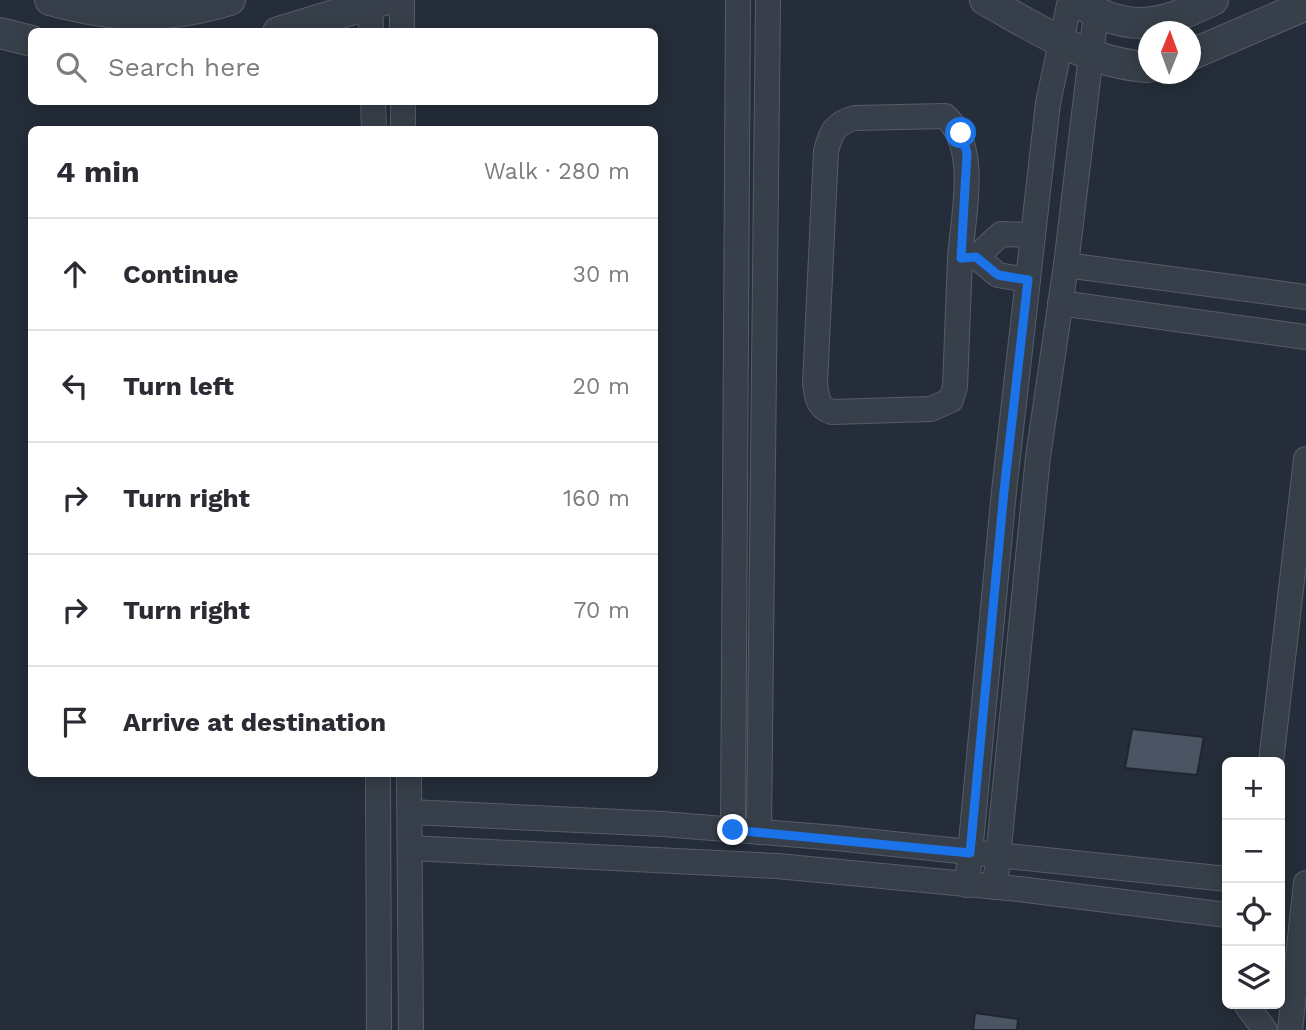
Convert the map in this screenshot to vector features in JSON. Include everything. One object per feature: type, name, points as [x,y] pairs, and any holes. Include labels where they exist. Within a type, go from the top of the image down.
[{"type":"street","points":[[50,0],[127,15],[169,15],[230,0]]},
{"type":"street","points":[[402,0],[402,28]]},
{"type":"street","points":[[733,830],[738,0]]},
{"type":"street","points":[[759,832],[768,0]]},
{"type":"street","points":[[985,0],[1061,43],[1090,54],[1138,64]]},
{"type":"street","points":[[1080,4],[1148,25],[1213,0]]},
{"type":"street","points":[[967,885],[1004,491],[1048,103],[1061,43],[1080,4]]},
{"type":"street","points":[[995,887],[1038,457],[1066,265],[1090,54],[1080,4]]},
{"type":"street","points":[[1201,51],[1306,5]]},
{"type":"street","points":[[295,28],[374,9]]},
{"type":"street","points":[[0,33],[28,40]]},
{"type":"street","points":[[373,105],[374,126]]},
{"type":"street","points":[[403,105],[403,126]]},
{"type":"street","points":[[968,258],[967,153],[961,133],[953,123],[945,116],[855,118],[841,121],[832,131],[826,151],[815,383],[817,400],[823,409],[832,412],[931,409],[951,400],[955,387],[968,258],[1000,234],[1033,235]]},
{"type":"street","points":[[968,258],[998,275],[1028,280]]},
{"type":"street","points":[[1066,265],[1306,297]]},
{"type":"street","points":[[1060,303],[1306,337]]},
{"type":"street","points":[[1272,757],[1306,459]]},
{"type":"street","points":[[377,777],[379,1030]]},
{"type":"street","points":[[409,777],[411,1030]]},
{"type":"street","points":[[410,812],[759,832],[1222,879]]},
{"type":"street","points":[[410,848],[777,866],[995,887],[1222,914]]},
{"type":"street","points":[[1290,1030],[1306,883]]},
{"type":"street","points":[[1246,1013],[1265,1030]]},
{"type":"building","points":[[1132,729],[1204,737],[1197,775],[1125,768]]},
{"type":"building","points":[[975,1013],[1018,1019],[1017,1030],[973,1030]]},
{"type":"route","points":[[733,830],[970,853],[1004,491],[1028,280],[998,275],[976,257],[961,258],[967,153],[961,133]]}]
